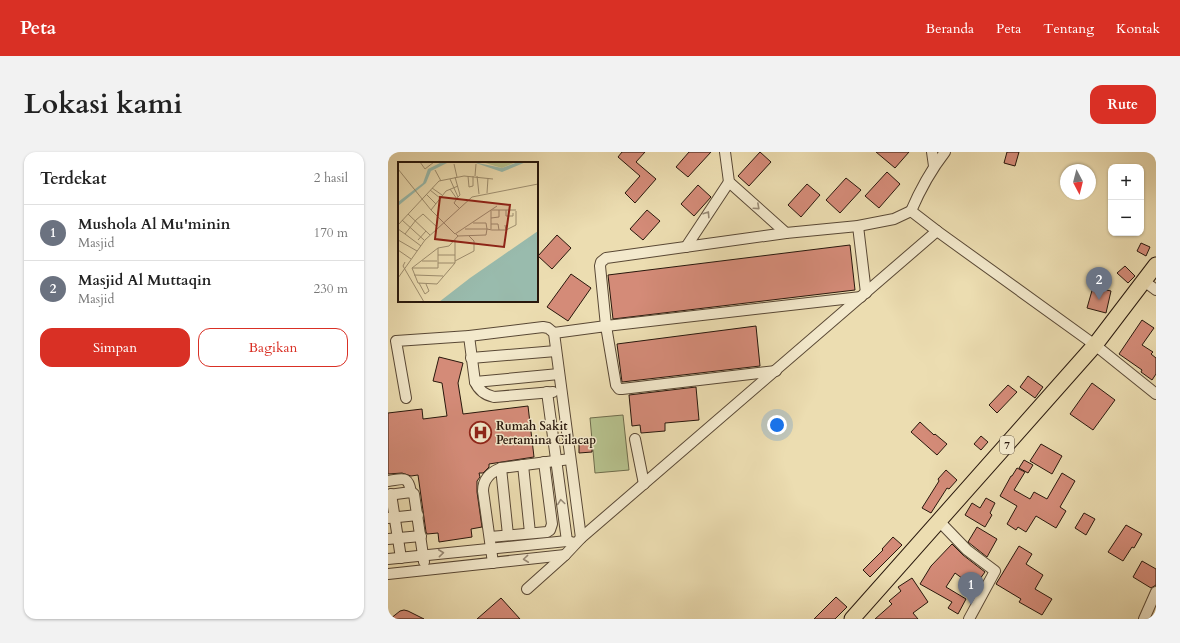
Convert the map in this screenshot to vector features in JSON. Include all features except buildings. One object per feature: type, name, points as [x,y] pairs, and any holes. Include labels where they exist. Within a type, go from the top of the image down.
[{"type":"highway","name":"7","points":[[852,619],[1095,345],[1156,265]]},
{"type":"street","points":[[725,152],[729,182],[786,233]]},
{"type":"street","points":[[932,152],[934,166]]},
{"type":"street","points":[[776,371],[619,389],[616,384],[606,326],[600,266],[603,260],[606,258],[786,233],[858,226],[894,219],[911,211],[934,166],[945,152]]},
{"type":"street","points":[[686,247],[729,182]]},
{"type":"street","points":[[911,211],[1095,345],[1156,394]]},
{"type":"street","points":[[858,226],[863,295]]},
{"type":"street","points":[[527,589],[565,555],[574,541],[644,484],[937,231]]},
{"type":"street","points":[[1144,281],[1156,290]]},
{"type":"street","points":[[554,333],[863,295]]},
{"type":"street","points":[[406,398],[392,342],[469,336],[543,327],[548,328],[554,333],[570,459],[574,541]]},
{"type":"street","points":[[469,336],[475,382],[478,389],[486,395],[494,397],[561,391]]},
{"type":"street","points":[[471,358],[556,351]]},
{"type":"street","points":[[475,382],[559,374]]},
{"type":"street","points":[[547,392],[556,460],[574,541]]},
{"type":"street","points":[[635,439],[644,484]]},
{"type":"street","points":[[493,563],[483,485],[484,481],[491,474],[501,468],[570,459]]},
{"type":"street","points":[[490,543],[508,536],[547,532],[550,530],[551,527],[544,462]]},
{"type":"street","points":[[523,465],[530,534]]},
{"type":"street","points":[[501,468],[508,536]]},
{"type":"street","points":[[388,481],[404,478],[409,482],[411,492],[413,492],[415,496],[426,570]]},
{"type":"street","points":[[400,558],[393,539],[390,494],[411,492]]},
{"type":"street","points":[[391,518],[418,515]]},
{"type":"street","points":[[939,521],[967,550],[995,570],[973,617]]},
{"type":"street","points":[[393,539],[420,536]]},
{"type":"street","points":[[388,559],[423,556],[490,543],[574,541]]},
{"type":"street","points":[[388,574],[565,555]]},
{"type":"street","points":[[1144,619],[1155,597]]},
{"type":"green space","points":[[623,415],[629,470],[595,473],[590,418]]},
{"type":"place","name":"Masjid Al Muttaqin","points":[[1099,300]]},
{"type":"place","name":"Rumah Sakit Pertamina Cilacap","points":[[480,433]]},
{"type":"place","name":"Mushola Al Mu'minin","points":[[971,605]]}]
